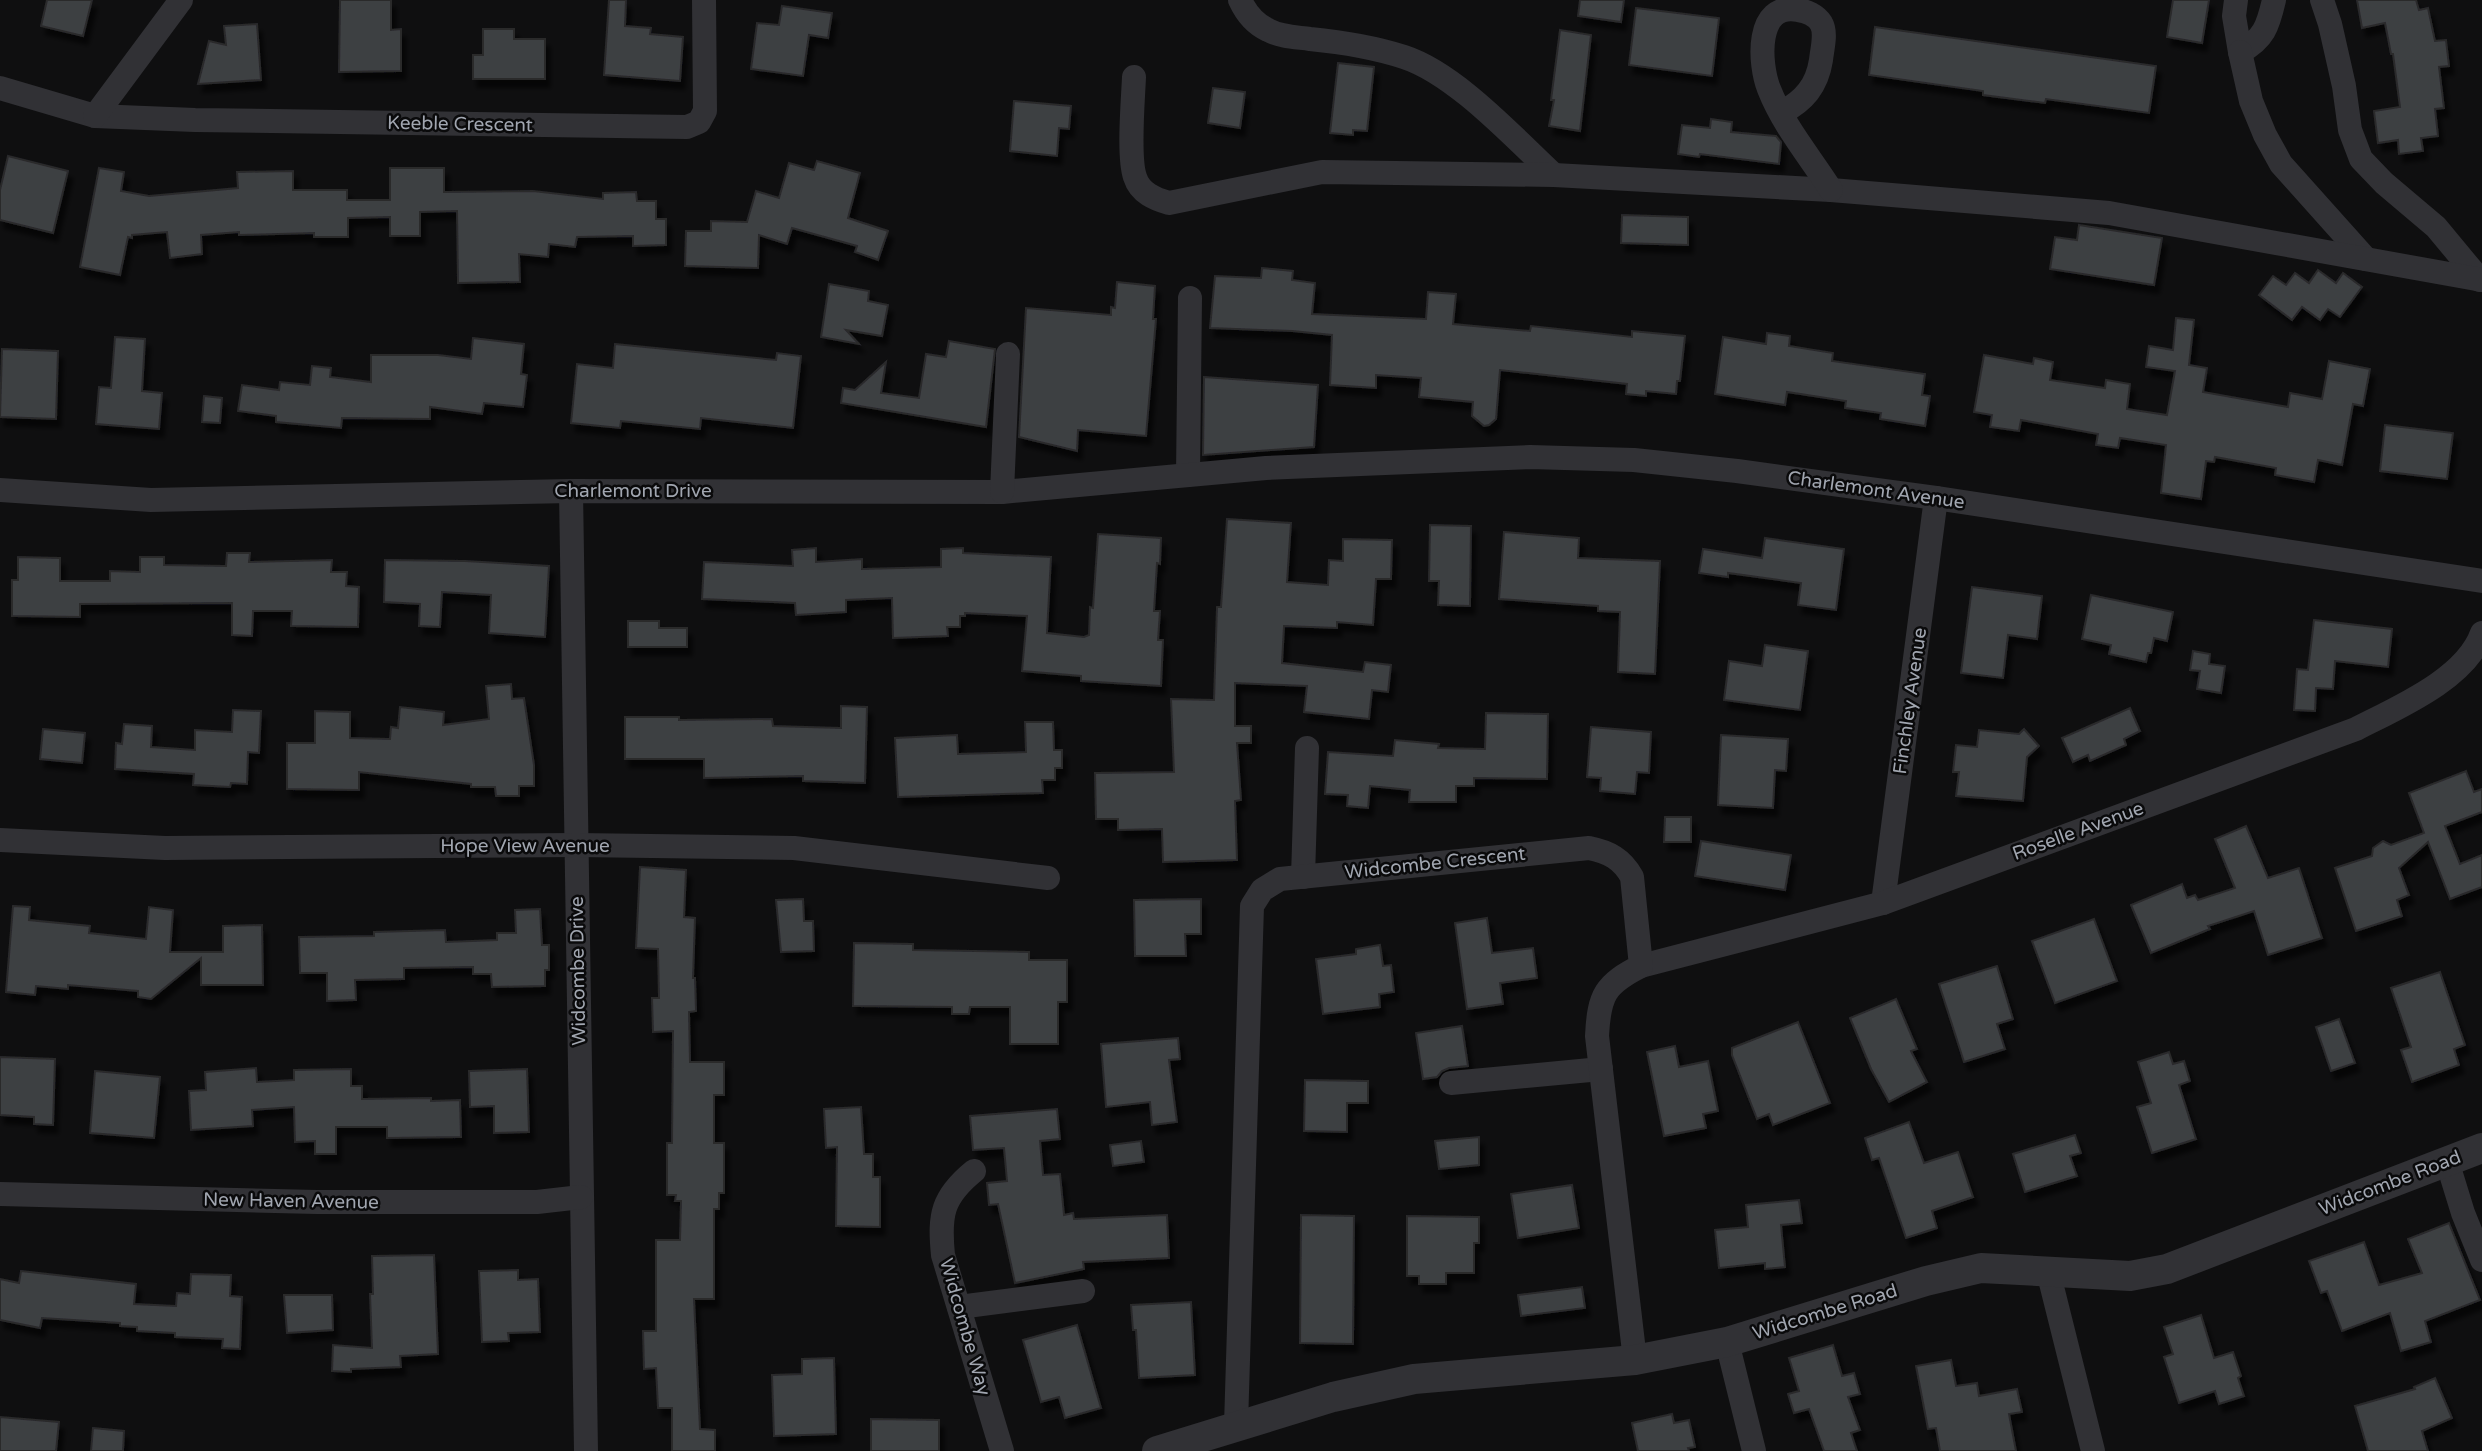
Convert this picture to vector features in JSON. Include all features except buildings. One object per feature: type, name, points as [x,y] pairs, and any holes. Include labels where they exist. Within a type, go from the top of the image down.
[{"type":"street","points":[[95,116],[181,0]]},
{"type":"street","name":"Keeble Crescent","points":[[0,89],[95,116],[195,120],[687,127],[699,122],[705,111],[704,0]]},
{"type":"street","points":[[1240,0],[1256,22],[1269,31],[1287,37],[1372,48],[1407,58],[1437,74],[1469,97],[1554,175]]},
{"type":"street","points":[[2236,0],[2234,16],[2240,52],[2252,101],[2265,135],[2281,164],[2366,259]]},
{"type":"street","points":[[2240,52],[2255,44],[2261,36],[2267,26],[2274,0]]},
{"type":"street","points":[[2322,0],[2344,86],[2350,130],[2361,159],[2384,184],[2436,227],[2481,280]]},
{"type":"street","points":[[1133,77],[1132,154],[1135,178],[1143,190],[1154,198],[1169,202],[1322,172],[1554,175],[1831,190],[2109,213],[2481,280]]},
{"type":"street","points":[[1781,113],[1831,190]]},
{"type":"street","points":[[1188,475],[1190,298]]},
{"type":"street","points":[[1002,492],[1008,354]]},
{"type":"street","name":"Charlemont Avenue","points":[[1266,468],[1530,457],[1634,460],[1936,498],[2482,581]]},
{"type":"street","name":"Charlemont Drive","points":[[0,490],[151,500],[570,491],[1002,492],[1266,468]]},
{"type":"street","name":"Widcombe Drive","points":[[570,491],[586,1451]]},
{"type":"street","name":"Finchley Avenue","points":[[1883,903],[1936,498]]},
{"type":"street","name":"Roselle Avenue","points":[[1642,966],[1883,903],[2356,729],[2418,697],[2458,668],[2482,633]]},
{"type":"street","points":[[1303,877],[1307,748]]},
{"type":"street","name":"Hope View Avenue","points":[[0,840],[165,848],[577,845],[794,848],[1048,878]]},
{"type":"street","name":"Widcombe Crescent","points":[[1236,1425],[1252,906],[1262,890],[1280,879],[1589,848],[1603,850],[1626,866],[1632,877],[1642,966]]},
{"type":"street","points":[[1634,1360],[1597,1025],[1604,997],[1617,978],[1642,966]]},
{"type":"street","points":[[1451,1083],[1601,1069]]},
{"type":"street","name":"Widcombe Road","points":[[1174,1448],[1236,1425],[1333,1397],[1414,1379],[1634,1360],[1727,1342],[1926,1281],[1981,1268],[2130,1276],[2167,1269],[2482,1148]]},
{"type":"street","points":[[2447,1161],[2463,1213],[2482,1259]]},
{"type":"street","name":"Widcombe Way","points":[[974,1171],[955,1187],[947,1201],[942,1219],[943,1255],[1002,1451]]},
{"type":"street","name":"New Haven Avenue","points":[[0,1194],[317,1202],[537,1202],[581,1197]]},
{"type":"street","points":[[2048,1271],[2093,1451]]},
{"type":"street","points":[[959,1307],[1083,1291]]},
{"type":"street","points":[[1727,1342],[1754,1451]]}]
